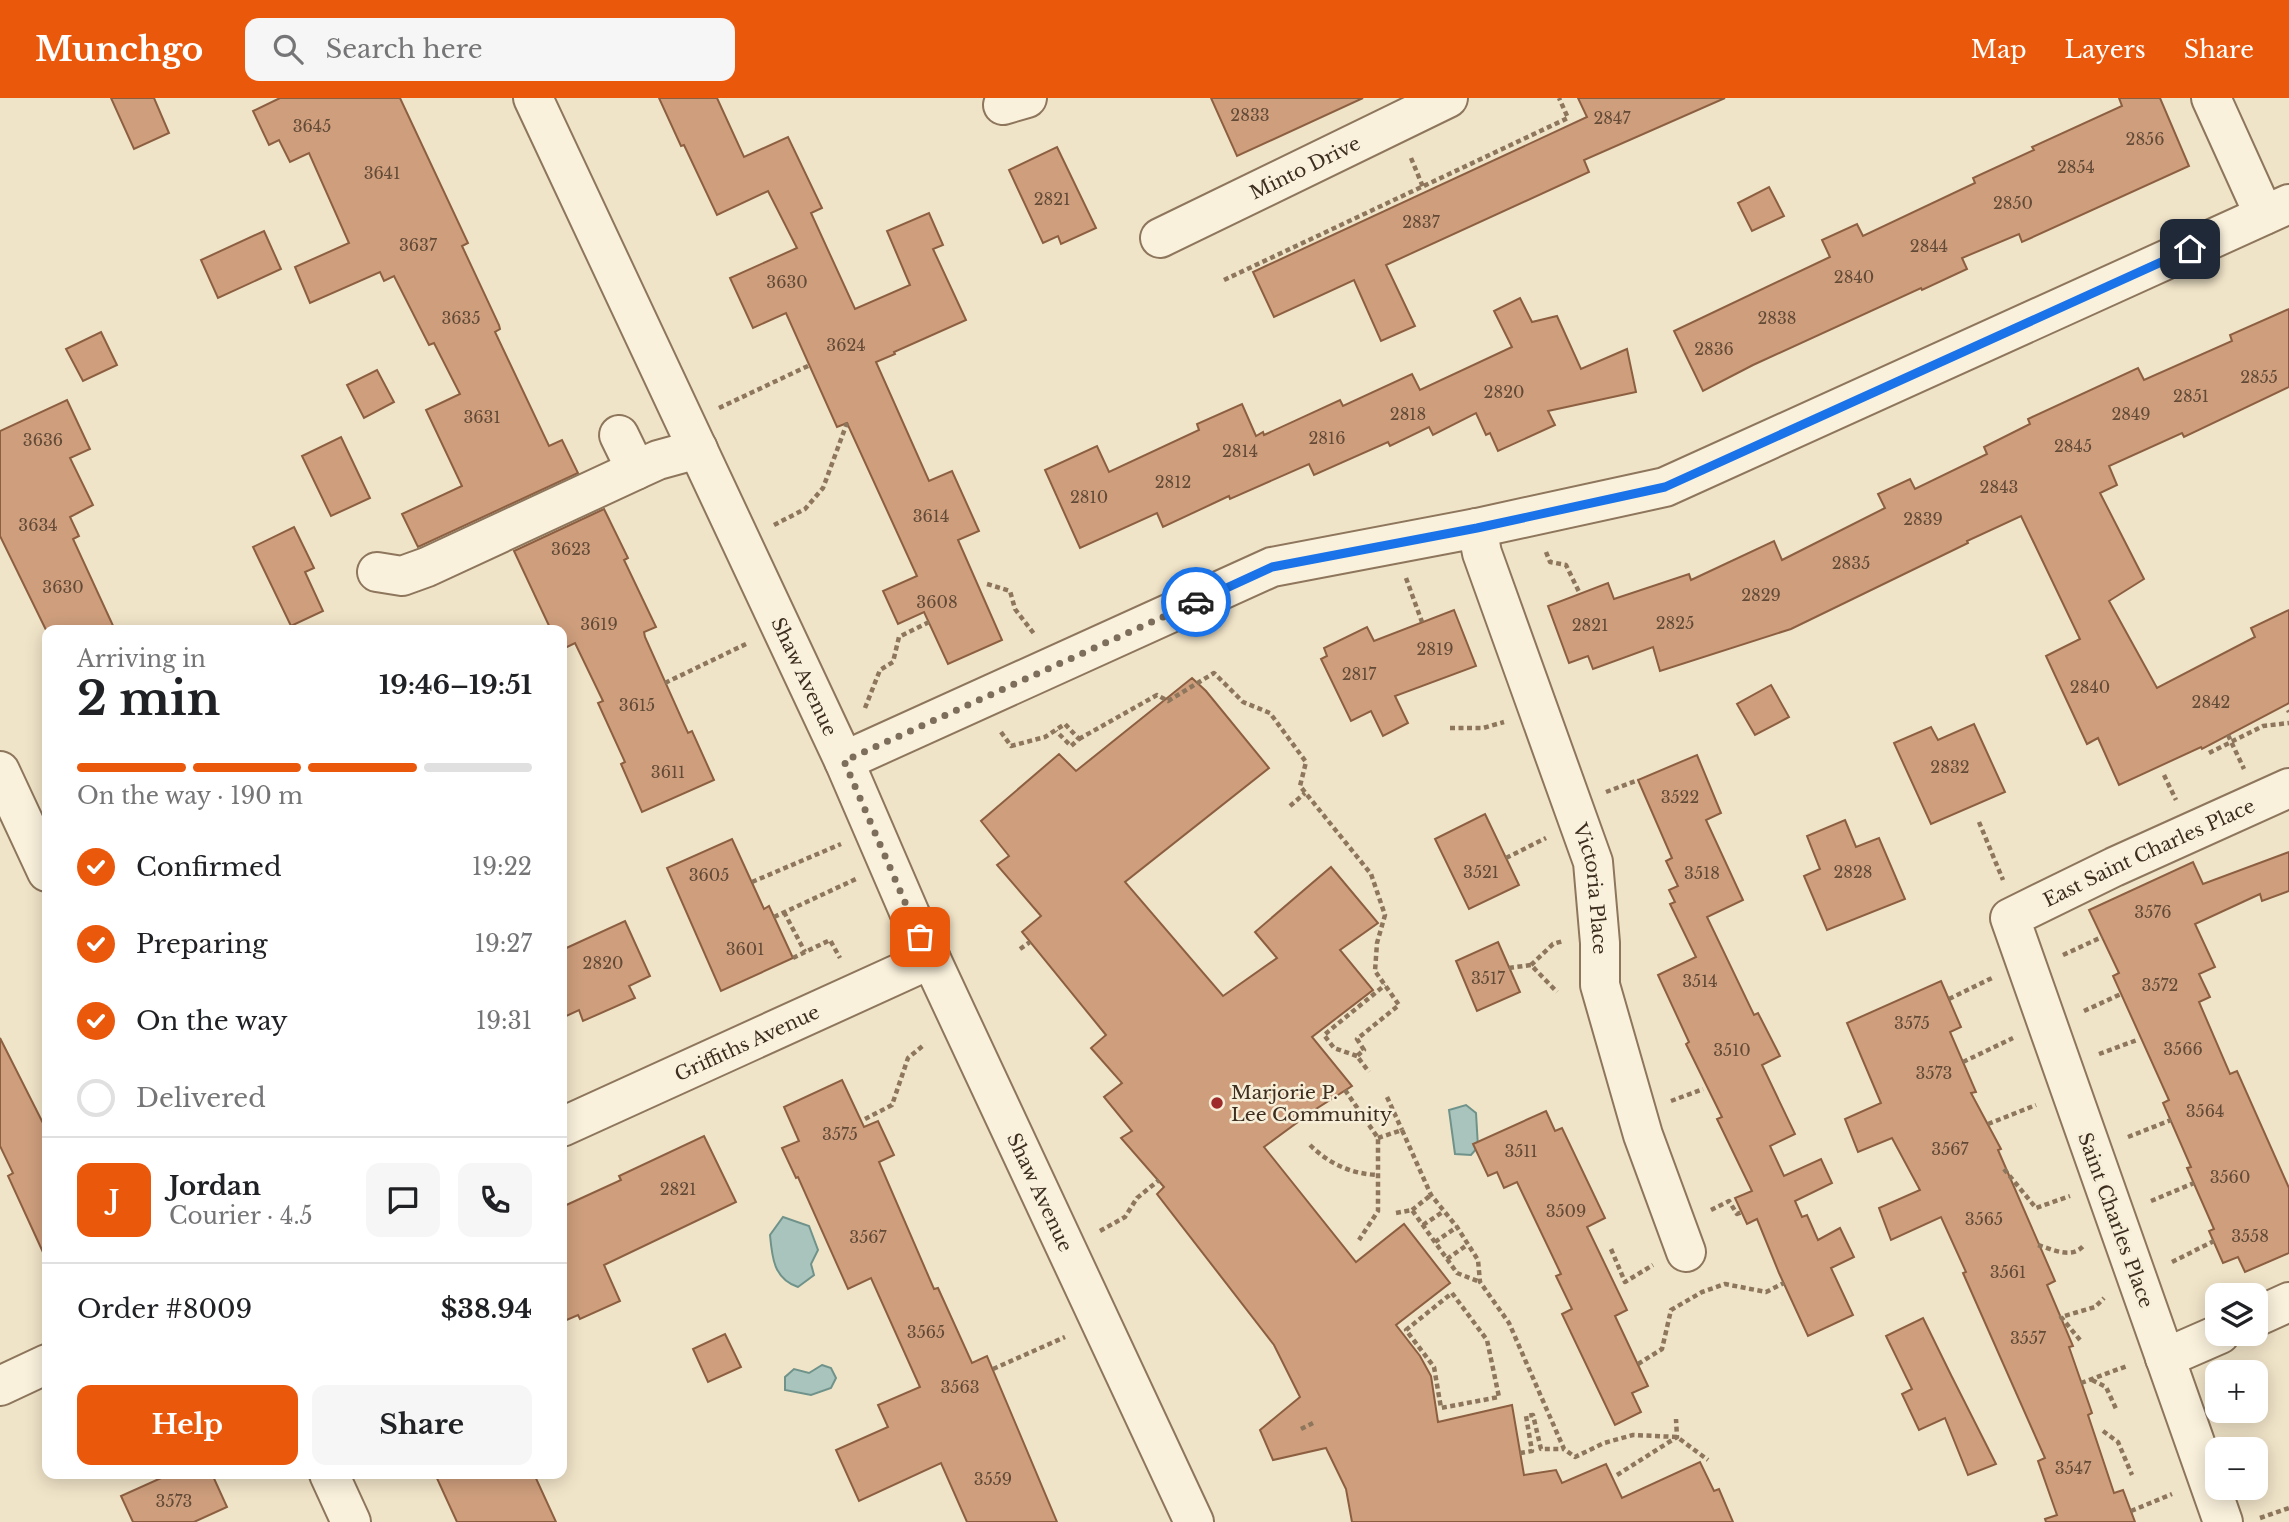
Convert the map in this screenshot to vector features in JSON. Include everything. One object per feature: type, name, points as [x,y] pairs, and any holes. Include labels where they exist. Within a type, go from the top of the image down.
[{"type":"street","name":"Shaw Avenue","points":[[533,98],[844,761],[931,959],[1194,1522]]},
{"type":"street","name":"Minto Drive","points":[[1160,238],[1448,98]]},
{"type":"street","points":[[844,761],[1272,567],[1477,528],[1665,487],[2277,210],[2211,98]]},
{"type":"street","points":[[620,435],[636,470]]},
{"type":"street","points":[[377,572],[402,576],[427,567],[658,460],[692,436]]},
{"type":"street","name":"Victoria Place","points":[[1477,528],[1482,553],[1593,862],[1600,943],[1600,985],[1643,1135],[1673,1257]]},
{"type":"street","points":[[0,771],[42,861]]},
{"type":"street","name":"East Saint Charles Place","points":[[2008,903],[2125,862],[2289,788]]},
{"type":"street","name":"Saint Charles Place","points":[[2008,903],[2119,1228],[2148,1361],[2241,1520]]},
{"type":"street","name":"Griffiths Avenue","points":[[567,1125],[931,959]]},
{"type":"street","points":[[2268,1312],[2289,1302]]},
{"type":"street","points":[[2148,1361],[2205,1340]]},
{"type":"street","points":[[0,1386],[42,1366]]},
{"type":"street","points":[[331,1479],[351,1522]]},
{"type":"path","points":[[1224,280],[1568,118],[1559,98]]},
{"type":"path","points":[[1410,157],[1423,187]]},
{"type":"path","points":[[692,436],[810,365]]},
{"type":"path","points":[[768,528],[805,509],[823,488],[847,423]]},
{"type":"path","points":[[1542,542],[1550,562],[1566,565],[1580,594]]},
{"type":"path","points":[[987,584],[1010,592],[1015,609],[1039,640]]},
{"type":"path","points":[[860,719],[880,670],[894,662],[899,637],[929,622]]},
{"type":"path","points":[[665,683],[782,629]]},
{"type":"path","points":[[1056,731],[1071,746],[1157,695],[1168,701],[1214,673],[1243,702],[1269,713],[1306,762],[1300,786],[1371,874],[1385,915],[1377,943],[1375,971],[1399,1005],[1357,1040],[1364,1050],[1357,1056]]},
{"type":"path","points":[[1450,728],[1483,727],[1507,721]]},
{"type":"path","points":[[2209,753],[2263,726],[2289,723]]},
{"type":"path","points":[[996,725],[1010,746],[1045,737],[1065,724],[1079,739]]},
{"type":"path","points":[[2228,735],[2245,771]]},
{"type":"path","points":[[2164,775],[2181,811]]},
{"type":"path","points":[[1597,796],[1638,780]]},
{"type":"path","points":[[1290,806],[1305,793]]},
{"type":"path","points":[[1979,822],[2008,903]]},
{"type":"path","points":[[751,882],[840,845],[873,826]]},
{"type":"path","points":[[1506,858],[1547,838]]},
{"type":"path","points":[[774,917],[889,862]]},
{"type":"path","points":[[784,912],[805,952]]},
{"type":"path","points":[[2063,955],[2102,937]]},
{"type":"path","points":[[793,958],[830,940],[840,958]]},
{"type":"path","points":[[1509,968],[1531,965],[1553,944],[1564,941]]},
{"type":"path","points":[[1020,949],[1030,942]]},
{"type":"path","points":[[1531,965],[1557,992]]},
{"type":"path","points":[[1949,999],[1993,978]]},
{"type":"path","points":[[1369,1072],[1357,1056],[1334,1048],[1324,1035],[1385,985]]},
{"type":"path","points":[[2083,1012],[2121,994]]},
{"type":"path","points":[[1963,1062],[2014,1037]]},
{"type":"path","points":[[2099,1055],[2137,1040]]},
{"type":"path","points":[[865,1119],[892,1105],[908,1058],[925,1044]]},
{"type":"path","points":[[1661,1105],[1703,1089]]},
{"type":"path","points":[[1345,1090],[1378,1138],[1378,1211],[1359,1240]]},
{"type":"path","points":[[1387,1097],[1431,1195],[1457,1227],[1478,1260],[1480,1282],[1508,1323],[1564,1450]]},
{"type":"path","points":[[1988,1124],[2038,1104]]},
{"type":"path","points":[[2128,1138],[2171,1120]]},
{"type":"path","points":[[1378,1138],[1402,1130]]},
{"type":"path","points":[[1310,1144],[1325,1160],[1362,1174],[1378,1175]]},
{"type":"path","points":[[2004,1169],[2036,1208],[2102,1183]]},
{"type":"path","points":[[1096,1234],[1125,1217],[1137,1198],[1159,1180]]},
{"type":"path","points":[[2151,1200],[2194,1184]]},
{"type":"path","points":[[1396,1213],[1412,1210],[1431,1195]]},
{"type":"path","points":[[1709,1211],[1729,1201],[1737,1214],[1742,1212]]},
{"type":"path","points":[[1412,1210],[1457,1273],[1480,1282]]},
{"type":"path","points":[[1423,1225],[1444,1211]]},
{"type":"path","points":[[1435,1242],[1457,1227]]},
{"type":"path","points":[[2038,1245],[2066,1254],[2081,1250],[2089,1240],[2119,1228]]},
{"type":"path","points":[[2172,1262],[2214,1241]]},
{"type":"path","points":[[1447,1259],[1467,1245]]},
{"type":"path","points":[[1611,1249],[1625,1282],[1650,1266],[1673,1257]]},
{"type":"path","points":[[1638,1364],[1662,1349],[1671,1310],[1702,1292],[1725,1284],[1766,1292],[1784,1283]]},
{"type":"path","points":[[1452,1293],[1487,1340],[1499,1397],[1441,1408],[1433,1367],[1406,1330],[1452,1293]]},
{"type":"path","points":[[2080,1340],[2061,1317],[2095,1307],[2106,1294]]},
{"type":"path","points":[[993,1369],[1069,1335]]},
{"type":"path","points":[[2081,1383],[2148,1361]]},
{"type":"path","points":[[2092,1379],[2106,1387],[2118,1411]]},
{"type":"path","points":[[1520,1453],[1532,1451],[1526,1416],[1533,1415],[1541,1448],[1564,1450],[1575,1457],[1604,1443],[1633,1435],[1677,1437],[1708,1460]]},
{"type":"path","points":[[1676,1419],[1677,1437]]},
{"type":"path","points":[[1301,1429],[1313,1423]]},
{"type":"path","points":[[2104,1431],[2118,1442],[2132,1475]]},
{"type":"path","points":[[1617,1475],[1677,1437]]},
{"type":"path","points":[[2131,1511],[2176,1492]]},
{"type":"path","points":[[2241,1520],[2289,1508]]},
{"type":"water","points":[[1466,1105],[1476,1113],[1478,1147],[1471,1155],[1455,1154],[1449,1110]]},
{"type":"water","points":[[783,1217],[809,1226],[818,1250],[811,1264],[814,1275],[798,1287],[784,1279],[773,1259],[770,1235]]},
{"type":"water","points":[[822,1365],[831,1368],[836,1378],[831,1388],[811,1395],[785,1390],[785,1377],[794,1369],[809,1373]]},
{"type":"building","points":[[111,98],[154,98],[169,133],[134,149]]},
{"type":"building","points":[[280,98],[400,98],[468,243],[462,246],[499,325],[500,329],[495,332],[549,446],[562,440],[578,473],[418,547],[402,514],[462,486],[426,410],[460,394],[434,343],[429,345],[394,276],[384,281],[380,272],[310,303],[295,267],[349,243],[309,153],[290,162],[279,140],[269,145],[253,111]]},
{"type":"building","points":[[659,98],[717,98],[744,157],[788,137],[822,208],[811,213],[855,309],[910,285],[887,231],[929,213],[943,245],[933,249],[966,320],[876,362],[929,481],[952,471],[979,531],[958,540],[1002,640],[948,664],[924,612],[898,624],[883,591],[917,576],[847,423],[837,427],[786,313],[753,328],[730,278],[797,248],[768,191],[717,215]]},
{"type":"building","points":[[1211,98],[1363,98],[1237,156]]},
{"type":"building","points":[[1578,98],[1725,98],[1584,160],[1589,172],[1386,265],[1415,326],[1381,341],[1354,280],[1274,317],[1253,272],[1587,117]]},
{"type":"building","points":[[2119,98],[2160,98],[2189,166],[2022,242],[2019,234],[1962,258],[1967,269],[1753,365],[1703,391],[1674,331],[1830,257],[1822,240],[1857,224],[1863,236],[1975,183],[1973,178],[2034,150],[2032,147],[2122,106]]},
{"type":"building","points":[[1057,147],[1096,228],[1061,244],[1058,236],[1043,243],[1009,170]]},
{"type":"building","points":[[1769,187],[1784,216],[1752,231],[1738,203]]},
{"type":"building","points":[[264,231],[281,269],[218,298],[201,260]]},
{"type":"building","points":[[1520,298],[1532,322],[1557,316],[1581,369],[1627,349],[1636,392],[1548,411],[1555,425],[1498,451],[1490,433],[1486,435],[1476,413],[1433,435],[1429,427],[1390,446],[1388,442],[1314,475],[1309,464],[1230,499],[1229,496],[1163,527],[1157,513],[1080,548],[1045,470],[1097,446],[1109,472],[1199,430],[1197,424],[1242,404],[1256,436],[1263,432],[1264,435],[1340,400],[1343,406],[1412,374],[1420,390],[1512,347],[1494,311]]},
{"type":"building","points":[[2289,309],[2289,387],[2184,437],[2182,433],[2109,466],[2117,485],[2100,493],[2144,579],[2109,601],[2157,688],[2255,637],[2251,628],[2289,610],[2289,703],[2202,749],[2201,747],[2119,785],[2098,738],[2087,744],[2046,656],[2080,639],[2021,516],[1791,629],[1660,671],[1653,647],[1593,669],[1588,656],[1569,663],[1548,606],[1608,583],[1614,599],[1689,574],[1691,580],[1774,541],[1782,560],[1885,508],[1878,494],[1910,479],[1915,489],[1987,454],[1984,447],[2030,424],[2028,419],[2138,368],[2144,380],[2232,341],[2230,335]]},
{"type":"building","points":[[101,332],[117,365],[83,381],[66,349]]},
{"type":"building","points":[[377,370],[394,402],[364,418],[347,385]]},
{"type":"building","points":[[67,400],[90,449],[70,458],[93,505],[70,517],[79,536],[73,539],[113,625],[44,625],[0,536],[0,431]]},
{"type":"building","points":[[341,437],[370,498],[331,516],[302,456]]},
{"type":"building","points":[[604,509],[628,558],[624,560],[656,627],[644,632],[645,637],[688,733],[692,731],[714,780],[642,812],[621,764],[625,762],[598,703],[603,701],[575,643],[567,647],[567,625],[549,625],[514,551]]},
{"type":"building","points":[[294,527],[314,568],[305,572],[323,611],[291,625],[253,547]]},
{"type":"building","points":[[1454,610],[1476,666],[1395,696],[1408,723],[1383,736],[1371,711],[1351,721],[1321,659],[1327,656],[1324,648],[1367,627],[1374,641]]},
{"type":"building","name":"Marjorie P. Lee Community","points":[[1192,678],[1206,691],[1269,768],[1125,882],[1223,996],[1277,958],[1255,932],[1331,867],[1378,923],[1340,950],[1373,990],[1312,1037],[1352,1086],[1316,1109],[1311,1119],[1298,1122],[1264,1147],[1356,1262],[1404,1224],[1450,1283],[1396,1325],[1420,1356],[1431,1376],[1438,1422],[1512,1405],[1524,1475],[1556,1470],[1562,1483],[1606,1464],[1622,1498],[1700,1462],[1714,1491],[1719,1489],[1733,1522],[1352,1522],[1346,1489],[1326,1448],[1273,1460],[1260,1430],[1300,1397],[1274,1345],[1157,1194],[1164,1187],[1121,1138],[1132,1131],[1104,1097],[1122,1083],[1091,1048],[1106,1035],[1022,932],[1041,916],[997,865],[1009,856],[981,821],[1059,754],[1076,771]]},
{"type":"building","points":[[1771,685],[1789,717],[1755,735],[1737,704]]},
{"type":"building","points":[[1974,724],[2005,792],[1931,824],[1894,743],[1931,727],[1938,740]]},
{"type":"building","points":[[1697,755],[1721,813],[1706,820],[1743,900],[1707,917],[1754,1015],[1758,1013],[1780,1056],[1762,1065],[1795,1134],[1770,1146],[1784,1176],[1821,1159],[1832,1183],[1795,1201],[1802,1217],[1807,1215],[1818,1240],[1840,1228],[1854,1257],[1831,1268],[1853,1315],[1808,1336],[1757,1219],[1747,1224],[1735,1198],[1752,1191],[1717,1119],[1722,1117],[1686,1044],[1689,1042],[1658,975],[1696,957],[1670,904],[1675,902],[1669,890],[1678,886],[1666,861],[1672,858],[1638,780]]},
{"type":"building","points":[[1485,814],[1519,885],[1469,909],[1435,839]]},
{"type":"building","points":[[1845,820],[1856,847],[1879,838],[1905,899],[1827,930],[1804,876],[1820,869],[1807,836]]},
{"type":"building","points":[[732,839],[764,909],[769,906],[793,958],[721,991],[667,868]]},
{"type":"building","points":[[2289,852],[2289,891],[2262,901],[2260,894],[2195,924],[2215,967],[2199,974],[2210,997],[2199,1002],[2230,1074],[2237,1071],[2289,1188],[2289,1253],[2245,1272],[2238,1257],[2223,1263],[2209,1231],[2214,1229],[2187,1168],[2191,1167],[2163,1103],[2169,1100],[2113,976],[2119,973],[2089,910],[2193,862],[2203,884]]},
{"type":"building","points":[[625,921],[650,976],[629,986],[635,998],[583,1021],[579,1010],[567,1016],[567,948]]},
{"type":"building","points":[[1498,942],[1520,992],[1477,1011],[1456,961]]},
{"type":"building","points":[[1941,981],[1961,1027],[1950,1032],[1976,1092],[1971,1093],[2001,1149],[1998,1150],[2055,1281],[2047,1285],[2073,1346],[2069,1347],[2092,1413],[2088,1415],[2114,1493],[2123,1490],[2135,1522],[2046,1522],[2045,1519],[2057,1515],[2038,1461],[2045,1458],[1941,1217],[1891,1240],[1879,1208],[1920,1190],[1892,1138],[1858,1152],[1845,1119],[1881,1103],[1847,1023]]},
{"type":"building","points":[[0,1038],[42,1121],[42,1250],[8,1176],[13,1173],[0,1146]]},
{"type":"building","points":[[842,1080],[864,1127],[878,1121],[894,1155],[879,1162],[934,1289],[938,1288],[972,1363],[987,1356],[1057,1522],[967,1522],[941,1463],[859,1501],[836,1450],[888,1427],[878,1405],[920,1387],[871,1278],[848,1289],[798,1177],[796,1178],[782,1148],[799,1141],[784,1107]]},
{"type":"building","points":[[1546,1111],[1555,1131],[1562,1128],[1605,1218],[1587,1227],[1627,1310],[1615,1316],[1648,1386],[1632,1393],[1641,1412],[1615,1425],[1562,1314],[1572,1309],[1556,1276],[1561,1274],[1517,1182],[1504,1188],[1497,1172],[1488,1176],[1473,1144]]},
{"type":"building","points":[[704,1136],[736,1202],[604,1265],[620,1301],[580,1319],[578,1315],[567,1320],[567,1205],[621,1180],[619,1176]]},
{"type":"building","points":[[1923,1318],[1996,1464],[1968,1475],[1945,1418],[1919,1430],[1902,1394],[1912,1389],[1886,1336]]},
{"type":"building","points":[[725,1334],[741,1367],[708,1382],[693,1349]]},
{"type":"building","points":[[159,1479],[214,1479],[227,1507],[194,1522],[133,1522],[121,1496]]},
{"type":"building","points":[[437,1479],[536,1479],[556,1522],[457,1522]]},
{"type":"way so far","points":[[920,937],[844,761],[1196,602]]},
{"type":"place","name":"Marjorie P. Lee Community","points":[[1217,1103]]},
{"type":"route","points":[[1196,602],[1272,567],[1477,528],[1665,487],[2190,249]]}]
